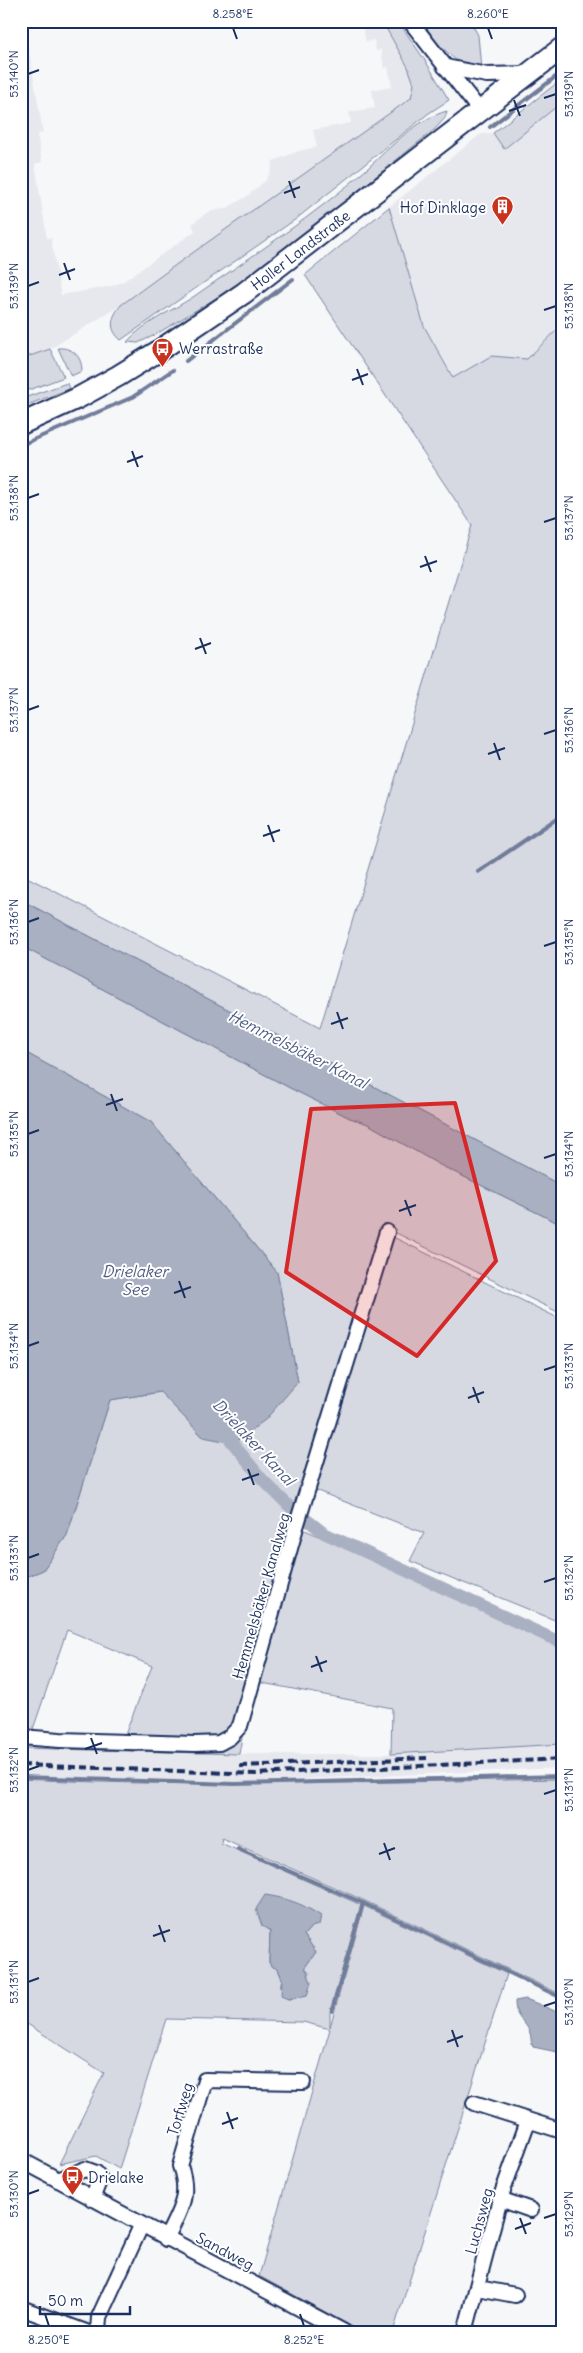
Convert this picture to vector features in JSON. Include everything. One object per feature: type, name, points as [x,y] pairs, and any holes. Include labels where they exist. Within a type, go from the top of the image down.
[{"type":"main road","name":"Holler Landstraße","points":[[21,424],[100,386],[181,336],[244,293],[562,48]]},
{"type":"street","points":[[410,21],[480,111]]},
{"type":"street","points":[[444,67],[487,75],[527,74]]},
{"type":"street","name":"Hemmelsbäker Kanalweg","points":[[21,1737],[60,1740],[218,1743],[230,1737],[240,1726],[296,1527],[387,1232]]},
{"type":"street","name":"Torfweg","points":[[166,2238],[186,2195],[185,2179],[180,2166],[205,2080],[303,2082]]},
{"type":"street","points":[[474,2103],[562,2131]]},
{"type":"street","name":"Luchsweg","points":[[466,2332],[500,2199],[528,2120]]},
{"type":"street","name":"Sandweg","points":[[21,2160],[344,2332]]},
{"type":"street","points":[[58,2180],[85,2169],[96,2173],[100,2179],[92,2199]]},
{"type":"street","points":[[500,2199],[531,2210]]},
{"type":"street","points":[[98,2332],[98,2317],[142,2226]]},
{"type":"street","points":[[478,2288],[515,2295]]},
{"type":"street","points":[[21,2308],[86,2332]]},
{"type":"highlighted area","points":[[455,1103],[496,1261],[417,1356],[286,1272],[311,1109]]},
{"type":"shaded area","points":[[21,21],[24,21],[43,133],[37,134],[42,162],[35,164],[47,238],[51,238],[61,295],[112,286],[124,281],[195,231],[192,224],[208,212],[227,208],[246,197],[265,181],[271,171],[273,161],[299,151],[317,147],[313,130],[351,123],[349,112],[375,108],[372,90],[392,87],[388,67],[384,68],[381,50],[376,51],[374,40],[366,42],[362,24],[358,24],[357,21],[382,21],[408,67],[414,84],[411,98],[400,108],[121,305],[50,349],[21,359]]},
{"type":"shaded area","points":[[382,21],[398,21],[449,100],[429,113],[296,219],[121,340],[114,332],[112,323],[121,305],[411,98],[414,84],[408,67]]},
{"type":"shaded area","points":[[422,21],[470,21],[478,35],[481,69],[459,63],[437,43]]},
{"type":"shaded area","points":[[562,79],[562,102],[504,149],[493,133]]},
{"type":"shaded area","points":[[562,102],[562,325],[527,359],[491,356],[454,378],[424,326],[389,207],[481,134],[493,133],[504,149]]},
{"type":"shaded area","points":[[447,111],[445,118],[435,129],[248,279],[153,336],[138,343],[127,342],[149,323],[193,297],[304,219],[347,186],[415,127],[425,120]]},
{"type":"shaded area","points":[[389,207],[424,326],[453,378],[491,356],[527,359],[562,325],[562,1186],[21,900],[21,874],[320,1028],[472,525],[305,275]]},
{"type":"shaded area","points":[[58,348],[72,351],[80,361],[82,371],[71,376]]},
{"type":"shaded area","points":[[50,349],[64,377],[21,393],[21,359]]},
{"type":"shaded area","points":[[67,383],[69,389],[22,407],[21,399]]},
{"type":"shaded area","points":[[21,946],[290,1088],[350,1118],[368,1124],[440,1165],[562,1225],[562,1314],[390,1230],[385,1224],[238,1718],[231,1731],[218,1737],[124,1737],[152,1666],[67,1630],[31,1735],[21,1732],[21,1579],[43,1570],[67,1535],[110,1400],[161,1392],[203,1437],[298,1382],[277,1272],[151,1122],[21,1050]]},
{"type":"shaded area","points":[[389,1235],[562,1320],[562,1623],[410,1561],[424,1533],[315,1490]]},
{"type":"shaded area","points":[[303,1529],[562,1646],[562,1744],[391,1754],[392,1708],[257,1682]]},
{"type":"shaded area","points":[[243,1732],[239,1754],[21,1748],[21,1743],[217,1748]]},
{"type":"shaded area","points":[[562,1744],[562,1768],[237,1782],[21,1775],[21,1748],[239,1754],[391,1754]]},
{"type":"shaded area","points":[[21,1779],[224,1784],[562,1779],[562,1995],[363,1900],[222,1838],[221,1843],[361,1905],[330,2011],[330,2027],[364,1906],[507,1974],[393,2332],[362,2332],[259,2276],[330,2029],[303,2022],[166,2019],[119,2169],[96,2156],[59,2164],[104,2073],[21,2020]],"holes":[[[311,1927],[304,1935],[316,1952],[305,1967],[309,1973],[307,1996],[288,1999],[280,1987],[282,1979],[278,1969],[271,1966],[269,1962],[270,1931]]]},
{"type":"water","name":"Hemmelsbäker Kanal","points":[[21,900],[562,1186],[562,1225],[440,1165],[368,1124],[350,1118],[290,1088],[21,946]]},
{"type":"water","name":"Drielaker See","points":[[21,1050],[151,1122],[277,1272],[298,1382],[265,1420],[234,1443],[203,1437],[160,1392],[110,1400],[67,1535],[43,1570],[21,1579]]},
{"type":"water","points":[[265,1895],[294,1902],[321,1916],[319,1925],[311,1927],[304,1935],[316,1952],[305,1967],[311,1982],[307,1996],[288,1999],[281,1996],[282,1979],[278,1969],[271,1966],[269,1962],[270,1931],[262,1926],[256,1909]]},
{"type":"water","points":[[526,1999],[562,2014],[562,2053],[533,2047],[530,2033],[518,2016],[515,2007],[515,2001]]},
{"type":"waterway","points":[[490,127],[562,72]]},
{"type":"waterway","points":[[186,361],[293,279]]},
{"type":"waterway","points":[[21,445],[133,397],[173,370]]},
{"type":"waterway","points":[[478,872],[562,815]]},
{"type":"waterway","name":"Drielaker Kanal","points":[[222,1430],[262,1479],[289,1506],[324,1533],[562,1643]]},
{"type":"waterway","points":[[21,1777],[235,1784],[562,1776]]},
{"type":"waterway","points":[[238,1849],[363,1903],[562,1998]]},
{"type":"waterway","points":[[332,2011],[363,1903]]},
{"type":"railway","points":[[240,1766],[427,1758]]},
{"type":"railway","points":[[21,1765],[256,1774],[562,1759]]},
{"type":"place","name":"Hof Dinklage","points":[[502,226]]},
{"type":"place","name":"Werrastraße","points":[[163,367]]},
{"type":"place","name":"Drielake","points":[[72,2196]]}]
